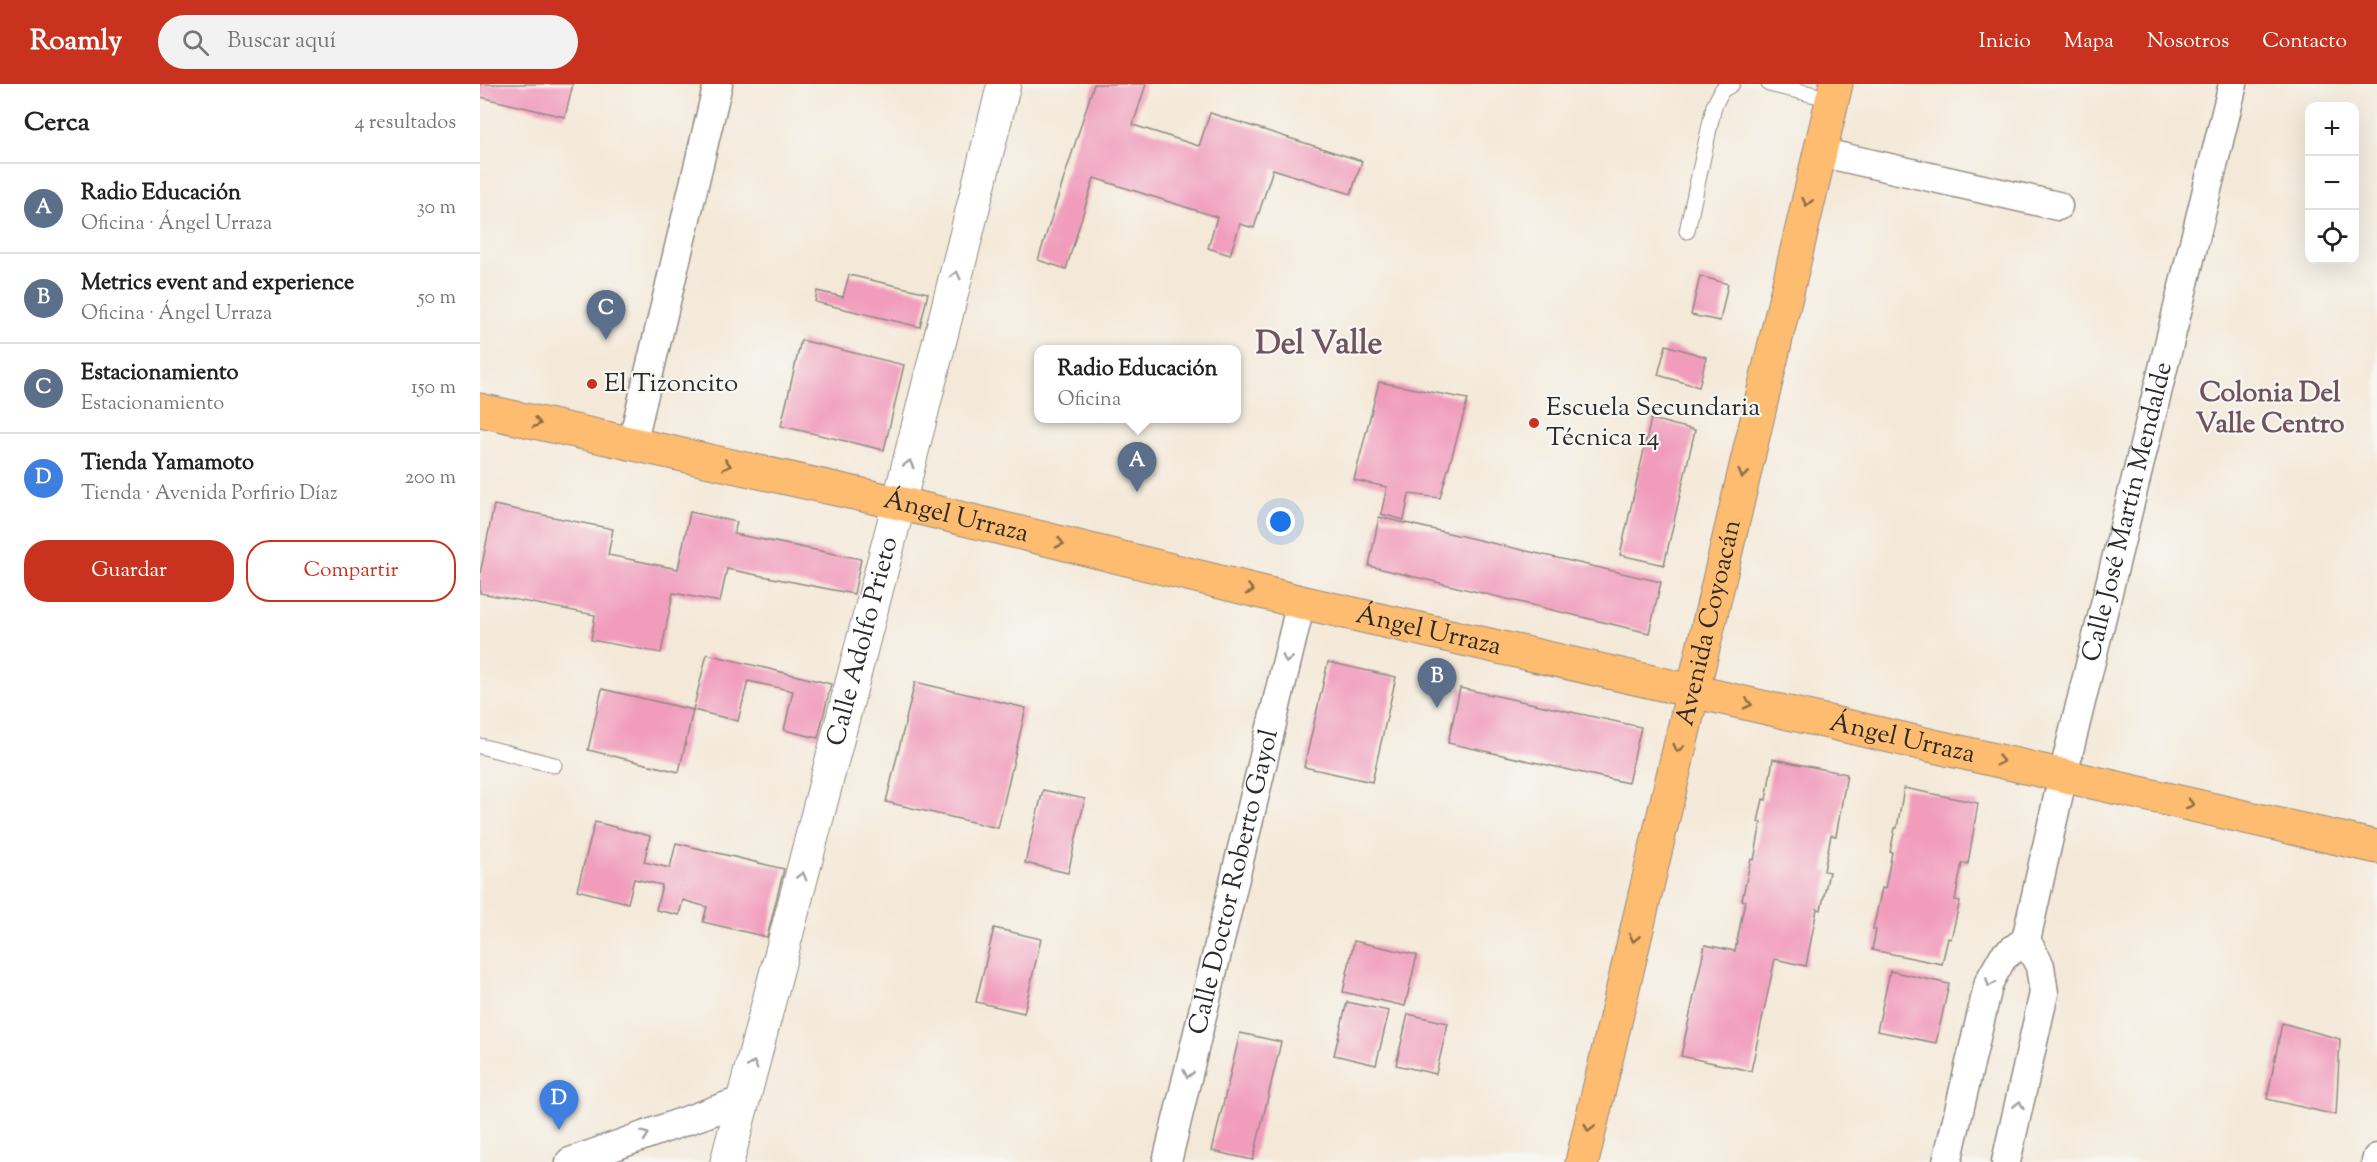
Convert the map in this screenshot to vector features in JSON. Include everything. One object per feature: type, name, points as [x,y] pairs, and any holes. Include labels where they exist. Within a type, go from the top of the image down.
[{"type":"main road","name":"Avenida Coyoacán","points":[[1582,1162],[1834,91]]},
{"type":"main road","name":"Ángel Urraza","points":[[480,410],[899,503],[1301,602],[2377,847]]},
{"type":"street","points":[[632,444],[718,84]]},
{"type":"street","name":"Calle Adolfo Prieto","points":[[727,1162],[899,503],[1004,84]]},
{"type":"street","name":"Calle José Martín Mendalde","points":[[2026,940],[2063,775],[2233,84]]},
{"type":"street","points":[[1819,152],[2058,206]]},
{"type":"street","name":"Calle Doctor Roberto Gayol","points":[[1167,1162],[1301,602]]},
{"type":"street","points":[[1947,1162],[1989,982],[2003,957],[2026,940],[2040,966],[2044,993],[2006,1162]]},
{"type":"street","points":[[570,1162],[744,1100]]},
{"type":"lane","points":[[1687,231],[1714,106],[1722,90],[1732,84]]},
{"type":"lane","points":[[1769,84],[1834,91]]},
{"type":"lane","points":[[480,746],[554,765]]},
{"type":"building","points":[[480,84],[573,84],[565,117],[480,97]]},
{"type":"building","points":[[1094,84],[1146,84],[1133,125],[1199,146],[1210,113],[1362,161],[1351,194],[1273,169],[1254,228],[1240,224],[1230,255],[1208,248],[1217,217],[1094,178],[1066,269],[1038,260]]},
{"type":"building","points":[[849,275],[928,293],[920,327],[815,302],[817,291],[843,297]]},
{"type":"building","points":[[1700,276],[1728,284],[1720,321],[1691,315]]},
{"type":"building","points":[[801,340],[904,365],[884,450],[781,426]]},
{"type":"building","points":[[1666,345],[1706,357],[1699,387],[1658,375]]},
{"type":"building","points":[[1379,382],[1468,399],[1440,498],[1409,494],[1404,520],[1381,514],[1387,487],[1354,480]]},
{"type":"building","points":[[1651,419],[1695,430],[1664,565],[1620,555]]},
{"type":"building","points":[[494,505],[613,529],[608,555],[678,569],[690,512],[737,522],[734,534],[861,559],[854,594],[727,569],[720,602],[673,593],[661,653],[591,640],[595,615],[480,593],[480,574]]},
{"type":"building","points":[[1379,517],[1661,582],[1649,633],[1369,566]]},
{"type":"building","points":[[707,654],[831,684],[818,738],[784,730],[793,691],[748,681],[738,721],[693,710]]},
{"type":"building","points":[[1328,662],[1396,677],[1372,782],[1304,767]]},
{"type":"building","points":[[915,682],[1026,708],[998,828],[886,802]]},
{"type":"building","points":[[1460,688],[1641,727],[1628,783],[1448,743]]},
{"type":"building","points":[[602,689],[693,710],[679,772],[588,750]]},
{"type":"building","points":[[1773,759],[1847,774],[1836,836],[1831,835],[1824,871],[1829,872],[1821,910],[1817,909],[1806,966],[1775,959],[1751,1071],[1681,1056],[1705,945],[1735,951],[1745,901],[1742,900],[1751,859],[1754,860],[1761,823],[1758,822],[1763,799],[1766,800]]},
{"type":"building","points":[[1904,788],[1978,803],[1968,864],[1962,863],[1955,900],[1960,901],[1942,964],[1872,950],[1876,930],[1873,929],[1882,888],[1885,889],[1892,852],[1890,852]]},
{"type":"building","points":[[1043,790],[1085,799],[1068,873],[1025,863]]},
{"type":"building","points":[[595,822],[650,836],[644,862],[670,868],[676,843],[784,869],[767,937],[703,922],[707,907],[683,900],[679,915],[656,910],[662,885],[634,879],[628,903],[577,890]]},
{"type":"building","points":[[994,928],[1041,939],[1024,1013],[976,1002]]},
{"type":"building","points":[[1354,941],[1417,955],[1405,1006],[1343,992]]},
{"type":"building","points":[[1890,971],[1949,984],[1936,1043],[1877,1031]]},
{"type":"building","points":[[1347,1002],[1389,1011],[1376,1065],[1334,1055]]},
{"type":"building","points":[[1408,1014],[1448,1023],[1436,1074],[1396,1065]]},
{"type":"building","points":[[2282,1023],[2340,1039],[2336,1115],[2267,1099]]},
{"type":"building","points":[[1240,1033],[1281,1042],[1253,1160],[1212,1151]]},
{"type":"place","name":"Estacionamiento","points":[[606,340]]},
{"type":"place","name":"El Tizoncito","points":[[592,384]]},
{"type":"place","name":"Escuela Secundaria Técnica 14","points":[[1534,423]]},
{"type":"place","name":"Radio Educación","points":[[1137,492]]},
{"type":"place","name":"Metrics event and experience","points":[[1437,708]]},
{"type":"place","name":"Tienda Yamamoto","points":[[559,1130]]},
{"type":"district","name":"Del Valle","points":[[1319,345]]},
{"type":"district","name":"Colonia Del Valle Centro","points":[[2270,410]]}]
